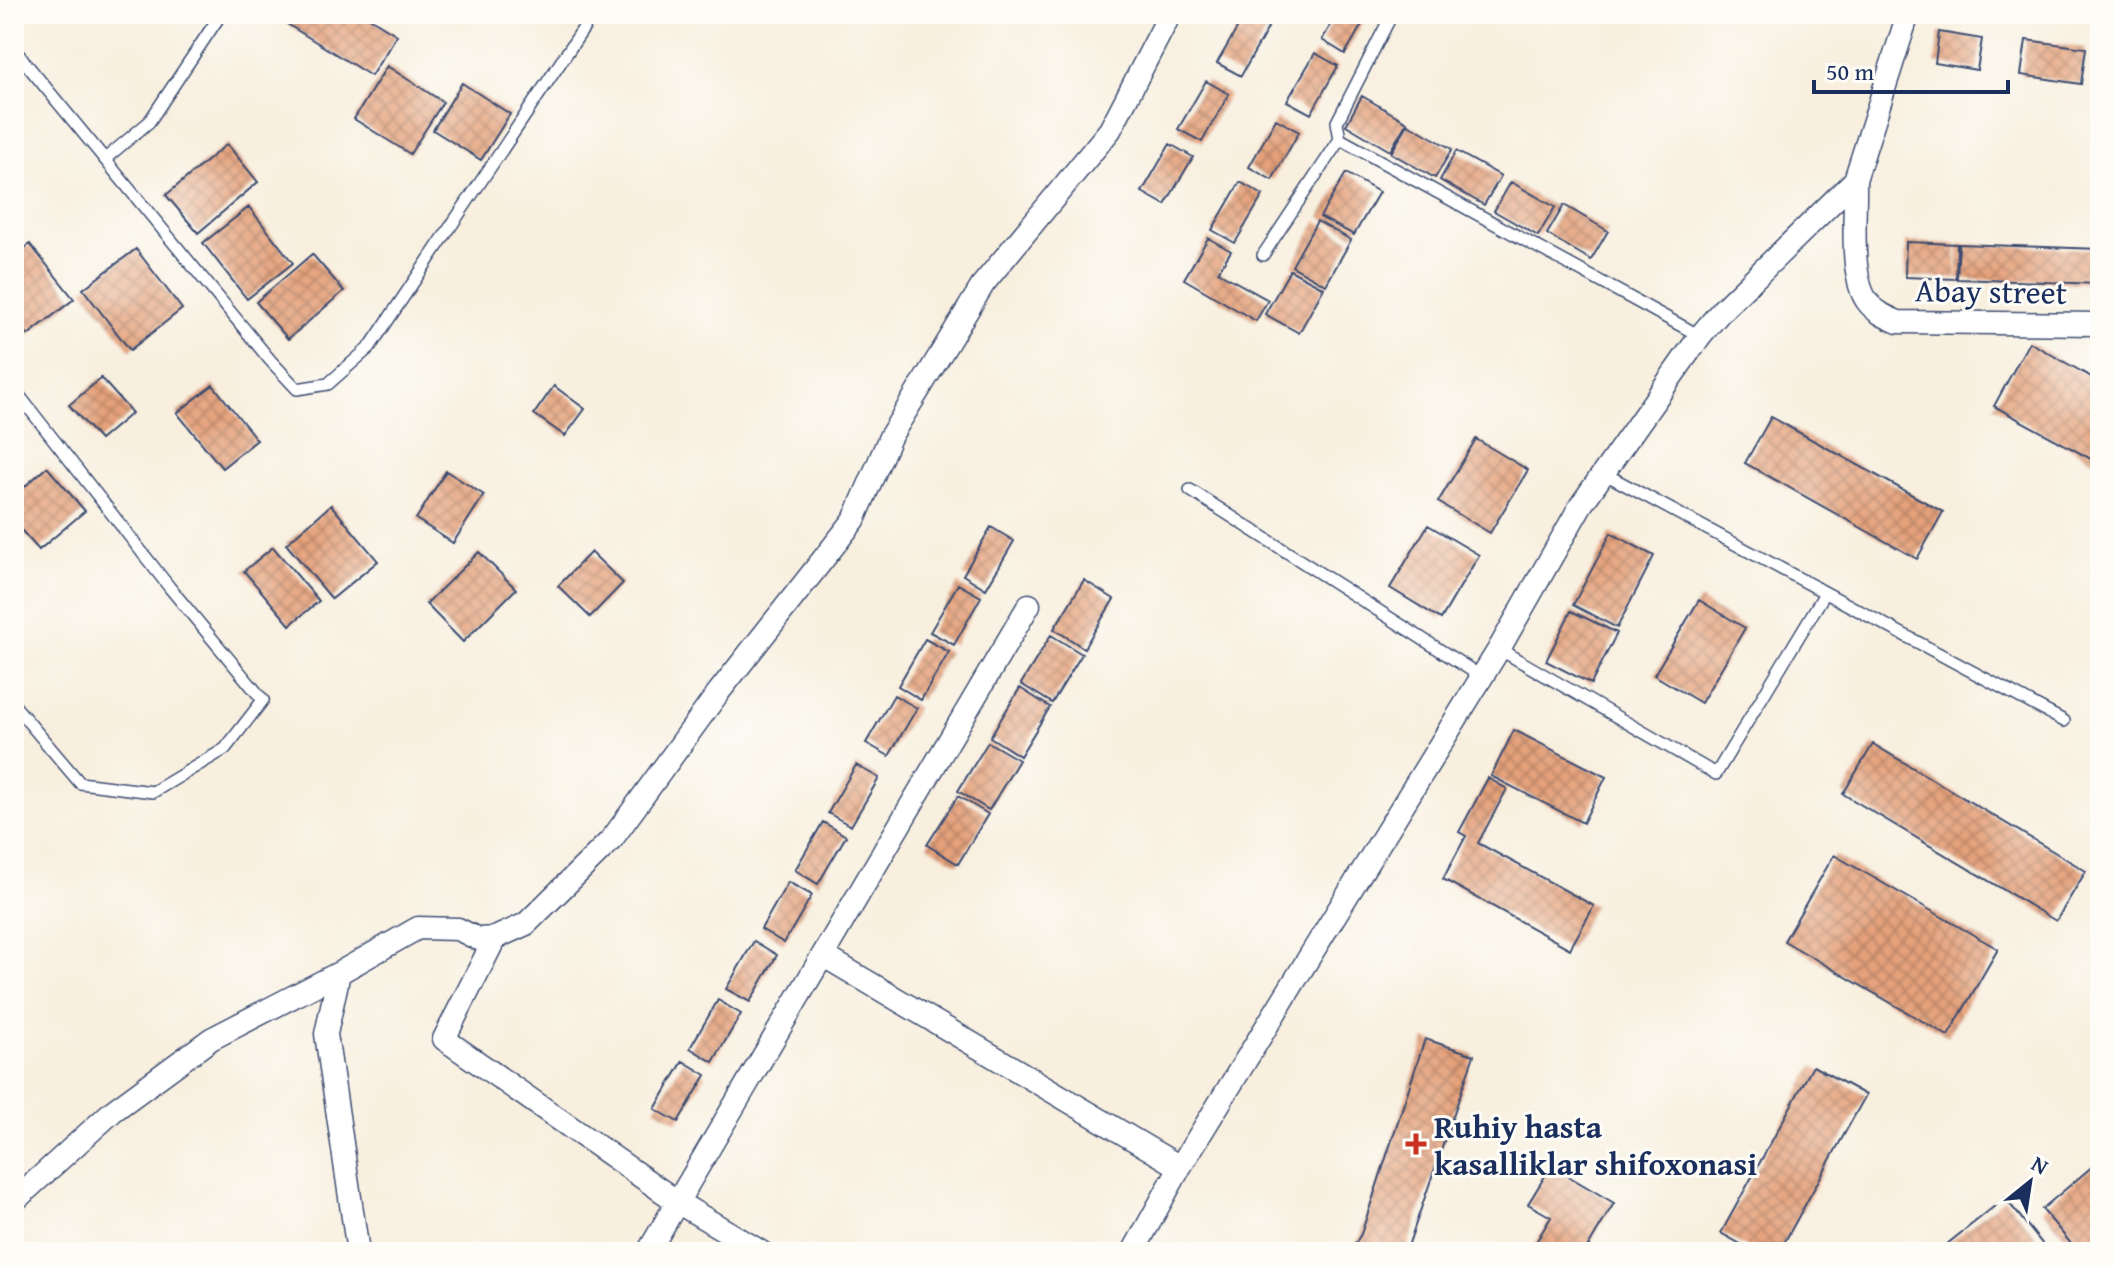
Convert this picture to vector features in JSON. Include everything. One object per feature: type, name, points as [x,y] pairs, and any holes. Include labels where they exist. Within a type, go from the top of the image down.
[{"type":"street","points":[[19,1189],[113,1111],[211,1039],[418,928],[458,929],[478,939],[495,938],[526,924],[612,839],[718,693],[854,520],[890,437],[984,283],[1110,130],[1170,14]]},
{"type":"street","points":[[1133,1252],[1180,1167],[1499,649],[1581,505],[1700,336],[1722,310],[1855,180],[1908,14]]},
{"type":"street","name":"Abay street","points":[[1855,180],[1857,277],[1865,299],[1880,314],[1898,322],[2100,324]]},
{"type":"street","points":[[648,1252],[1029,605]]},
{"type":"street","points":[[495,938],[444,1039],[679,1203],[761,1252]]},
{"type":"street","points":[[824,956],[1180,1167]]},
{"type":"street","points":[[339,973],[326,1034],[358,1252]]},
{"type":"lane","points":[[105,159],[149,122],[221,14]]},
{"type":"lane","points":[[14,49],[297,389],[328,384],[370,347],[593,14]]},
{"type":"lane","points":[[1263,255],[1340,139],[1337,122],[1392,14]]},
{"type":"lane","points":[[1340,139],[1700,336]]},
{"type":"lane","points":[[14,389],[170,588],[263,700],[225,749],[153,792],[80,783],[14,705]]},
{"type":"lane","points":[[1605,474],[2064,721]]},
{"type":"lane","points":[[1190,490],[1482,677]]},
{"type":"lane","points":[[1499,649],[1716,774],[1825,593]]},
{"type":"building","points":[[271,14],[363,14],[397,35],[371,76]]},
{"type":"building","points":[[1337,14],[1368,14],[1345,54],[1322,40]]},
{"type":"building","points":[[1245,15],[1268,28],[1241,76],[1217,63]]},
{"type":"building","points":[[1939,32],[1982,39],[1977,70],[1935,63]]},
{"type":"building","points":[[2026,40],[2086,48],[2081,84],[2021,75]]},
{"type":"building","points":[[2095,50],[2100,50],[2100,96],[2096,96]]},
{"type":"building","points":[[1315,53],[1338,66],[1311,114],[1287,101]]},
{"type":"building","points":[[387,66],[443,102],[410,154],[354,119]]},
{"type":"building","points":[[1206,81],[1229,94],[1202,142],[1178,129]]},
{"type":"building","points":[[462,83],[510,114],[481,160],[433,130]]},
{"type":"building","points":[[1362,96],[1407,122],[1390,151],[1346,125]]},
{"type":"building","points":[[1276,119],[1299,132],[1272,180],[1249,167]]},
{"type":"building","points":[[1408,124],[1452,149],[1435,178],[1391,153]]},
{"type":"building","points":[[227,144],[258,182],[198,233],[166,195]]},
{"type":"building","points":[[1170,144],[1193,157],[1165,205],[1142,192]]},
{"type":"building","points":[[1456,151],[1501,176],[1484,205],[1440,180]]},
{"type":"building","points":[[1346,173],[1379,192],[1354,235],[1320,217]]},
{"type":"building","points":[[1240,182],[1263,195],[1235,243],[1212,230]]},
{"type":"building","points":[[1511,182],[1555,207],[1538,236],[1494,211]]},
{"type":"building","points":[[1564,205],[1608,231],[1591,260],[1547,234]]},
{"type":"building","points":[[249,207],[293,263],[247,299],[203,243]]},
{"type":"building","points":[[1317,221],[1351,240],[1326,285],[1292,266]]},
{"type":"building","points":[[14,226],[23,237],[14,244]]},
{"type":"building","points":[[1208,238],[1231,251],[1218,272],[1268,300],[1256,321],[1184,279]]},
{"type":"building","points":[[1906,242],[1957,244],[1956,279],[1905,277]]},
{"type":"building","points":[[30,244],[74,299],[28,335],[14,318],[14,257]]},
{"type":"building","points":[[1959,244],[2100,249],[2100,284],[1957,279]]},
{"type":"building","points":[[136,249],[182,309],[130,350],[83,289]]},
{"type":"building","points":[[312,254],[344,291],[288,339],[256,302]]},
{"type":"building","points":[[1290,270],[1324,288],[1299,333],[1265,314]]},
{"type":"building","points":[[2029,342],[2100,382],[2100,464],[1994,406]]},
{"type":"building","points":[[101,378],[132,413],[100,440],[69,405]]},
{"type":"building","points":[[213,385],[257,440],[222,468],[177,413]]},
{"type":"building","points":[[554,386],[585,409],[565,436],[534,414]]},
{"type":"building","points":[[1771,417],[1943,512],[1917,559],[1745,463]]},
{"type":"building","points":[[1476,439],[1528,470],[1490,533],[1438,502]]},
{"type":"building","points":[[47,467],[85,511],[39,550],[14,522],[14,496]]},
{"type":"building","points":[[446,471],[484,495],[453,543],[416,519]]},
{"type":"building","points":[[331,505],[378,561],[332,599],[286,544]]},
{"type":"building","points":[[1428,525],[1479,555],[1441,619],[1390,588]]},
{"type":"building","points":[[991,527],[1014,541],[986,589],[963,575]]},
{"type":"building","points":[[1611,533],[1654,556],[1617,628],[1573,605]]},
{"type":"building","points":[[273,547],[319,601],[290,625],[244,571]]},
{"type":"building","points":[[479,552],[516,589],[463,642],[426,604]]},
{"type":"building","points":[[591,552],[623,583],[590,617],[558,586]]},
{"type":"building","points":[[1084,580],[1114,599],[1084,648],[1054,629]]},
{"type":"building","points":[[958,584],[981,597],[954,645],[930,632]]},
{"type":"building","points":[[1699,600],[1745,628],[1701,703],[1654,675]]},
{"type":"building","points":[[1571,611],[1617,633],[1591,684],[1546,661]]},
{"type":"building","points":[[1051,635],[1082,654],[1052,703],[1021,684]]},
{"type":"building","points":[[925,639],[949,652],[921,700],[898,686]]},
{"type":"building","points":[[1020,688],[1050,707],[1020,756],[990,737]]},
{"type":"building","points":[[894,695],[917,708],[889,756],[866,743]]},
{"type":"building","points":[[1514,730],[1606,777],[1583,823],[1491,776]]},
{"type":"building","points":[[988,742],[1019,760],[989,810],[958,791]]},
{"type":"building","points":[[1873,744],[2086,871],[2056,921],[1843,794]]},
{"type":"building","points":[[856,765],[879,778],[851,826],[828,813]]},
{"type":"building","points":[[1488,778],[1507,789],[1478,843],[1594,906],[1570,949],[1443,879],[1466,836],[1459,832]]},
{"type":"building","points":[[958,796],[988,814],[958,864],[927,845]]},
{"type":"building","points":[[823,822],[846,836],[818,884],[795,870]]},
{"type":"building","points":[[1834,855],[1998,949],[1948,1036],[1784,941]]},
{"type":"building","points":[[788,882],[812,895],[784,943],[761,929]]},
{"type":"building","points":[[754,941],[777,955],[750,1002],[726,989]]},
{"type":"building","points":[[718,1000],[741,1014],[713,1062],[690,1048]]},
{"type":"building","name":"Ruhiy hasta kasalliklar shifoxonasi","points":[[1425,1039],[1474,1055],[1406,1252],[1350,1252],[1361,1234]]},
{"type":"building","points":[[683,1061],[706,1075],[678,1122],[655,1109]]},
{"type":"building","points":[[1813,1066],[1866,1095],[1779,1252],[1755,1252],[1721,1233]]},
{"type":"building","points":[[2100,1160],[2100,1252],[2078,1252],[2042,1209]]},
{"type":"building","name":"Ruhiy hasta kasalliklar shifoxonasi","points":[[1551,1166],[1614,1203],[1585,1252],[1530,1252],[1551,1217],[1528,1204]]},
{"type":"building","points":[[2005,1198],[2049,1252],[1937,1252]]},
{"type":"place","name":"Ruhiy hasta kasalliklar shifoxonasi","points":[[1416,1144]]}]
